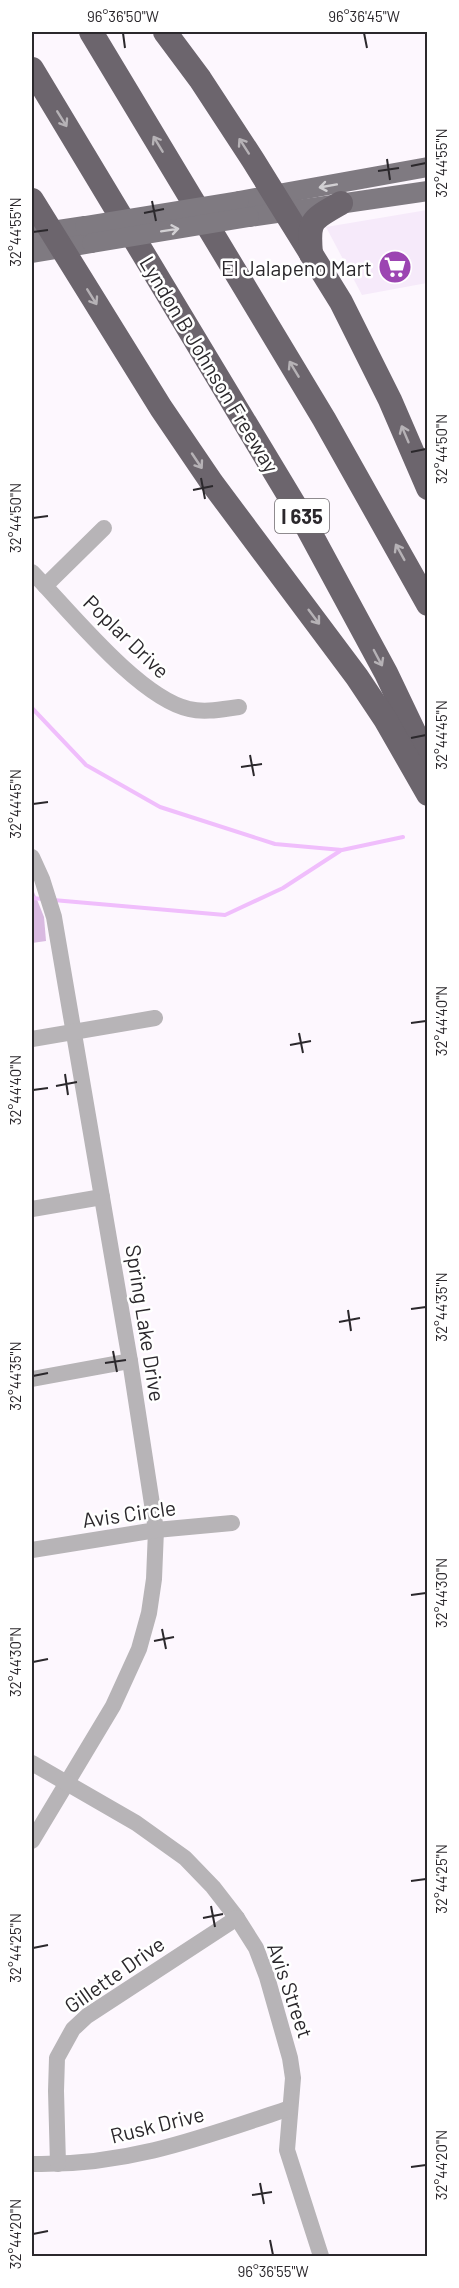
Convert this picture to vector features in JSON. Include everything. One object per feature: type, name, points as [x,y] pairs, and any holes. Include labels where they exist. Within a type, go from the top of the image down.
[{"type":"highway","points":[[91,32],[324,419],[428,604]]},
{"type":"highway","points":[[165,32],[200,79],[341,302],[390,400],[428,488]]},
{"type":"highway","name":"Lyndon B Johnson Freeway","points":[[32,69],[300,514],[386,674],[428,761]]},
{"type":"highway","points":[[32,200],[48,238],[161,408],[212,483],[319,624],[374,702],[428,794]]},
{"type":"highway","points":[[311,254],[309,230],[312,224],[320,215],[340,203]]},
{"type":"main road","points":[[32,253],[48,238],[88,235],[280,203],[428,167]]},
{"type":"main road","points":[[394,174],[398,196]]},
{"type":"main road","points":[[280,203],[340,203],[428,191]]},
{"type":"street","points":[[45,586],[104,528]]},
{"type":"street","name":"Poplar Drive","points":[[32,572],[113,657],[158,697],[189,710],[239,707]]},
{"type":"street","name":"Spring Lake Drive","points":[[32,857],[42,879],[54,917],[130,1361],[156,1530],[154,1579],[139,1649],[113,1706],[32,1841]]},
{"type":"street","points":[[32,1039],[155,1018]]},
{"type":"street","points":[[32,1209],[102,1197]]},
{"type":"street","points":[[32,1379],[130,1361]]},
{"type":"street","name":"Avis Circle","points":[[32,1550],[156,1530],[232,1523]]},
{"type":"street","points":[[32,1763],[68,1784]]},
{"type":"street","name":"Avis Street","points":[[68,1784],[136,1823],[185,1858],[213,1887],[256,1948],[264,1967],[287,2046],[293,2078],[287,2150],[321,2256]]},
{"type":"street","name":"Gillette Drive","points":[[58,2164],[57,2058],[73,2029],[87,2016],[237,1918]]},
{"type":"street","name":"Rusk Drive","points":[[32,2164],[108,2160],[180,2145],[290,2108]]},
{"type":"shaded area","points":[[427,210],[427,283],[362,295],[326,227]]},
{"type":"shaded area","points":[[32,887],[44,917],[46,941],[32,943]]},
{"type":"waterway","points":[[32,708],[86,765],[160,807],[275,844],[342,850],[403,837]]},
{"type":"waterway","points":[[53,900],[225,915],[283,888],[340,851]]},
{"type":"waterway","points":[[32,898],[43,899]]},
{"type":"place","name":"El Jalapeno Mart","points":[[395,267]]}]
